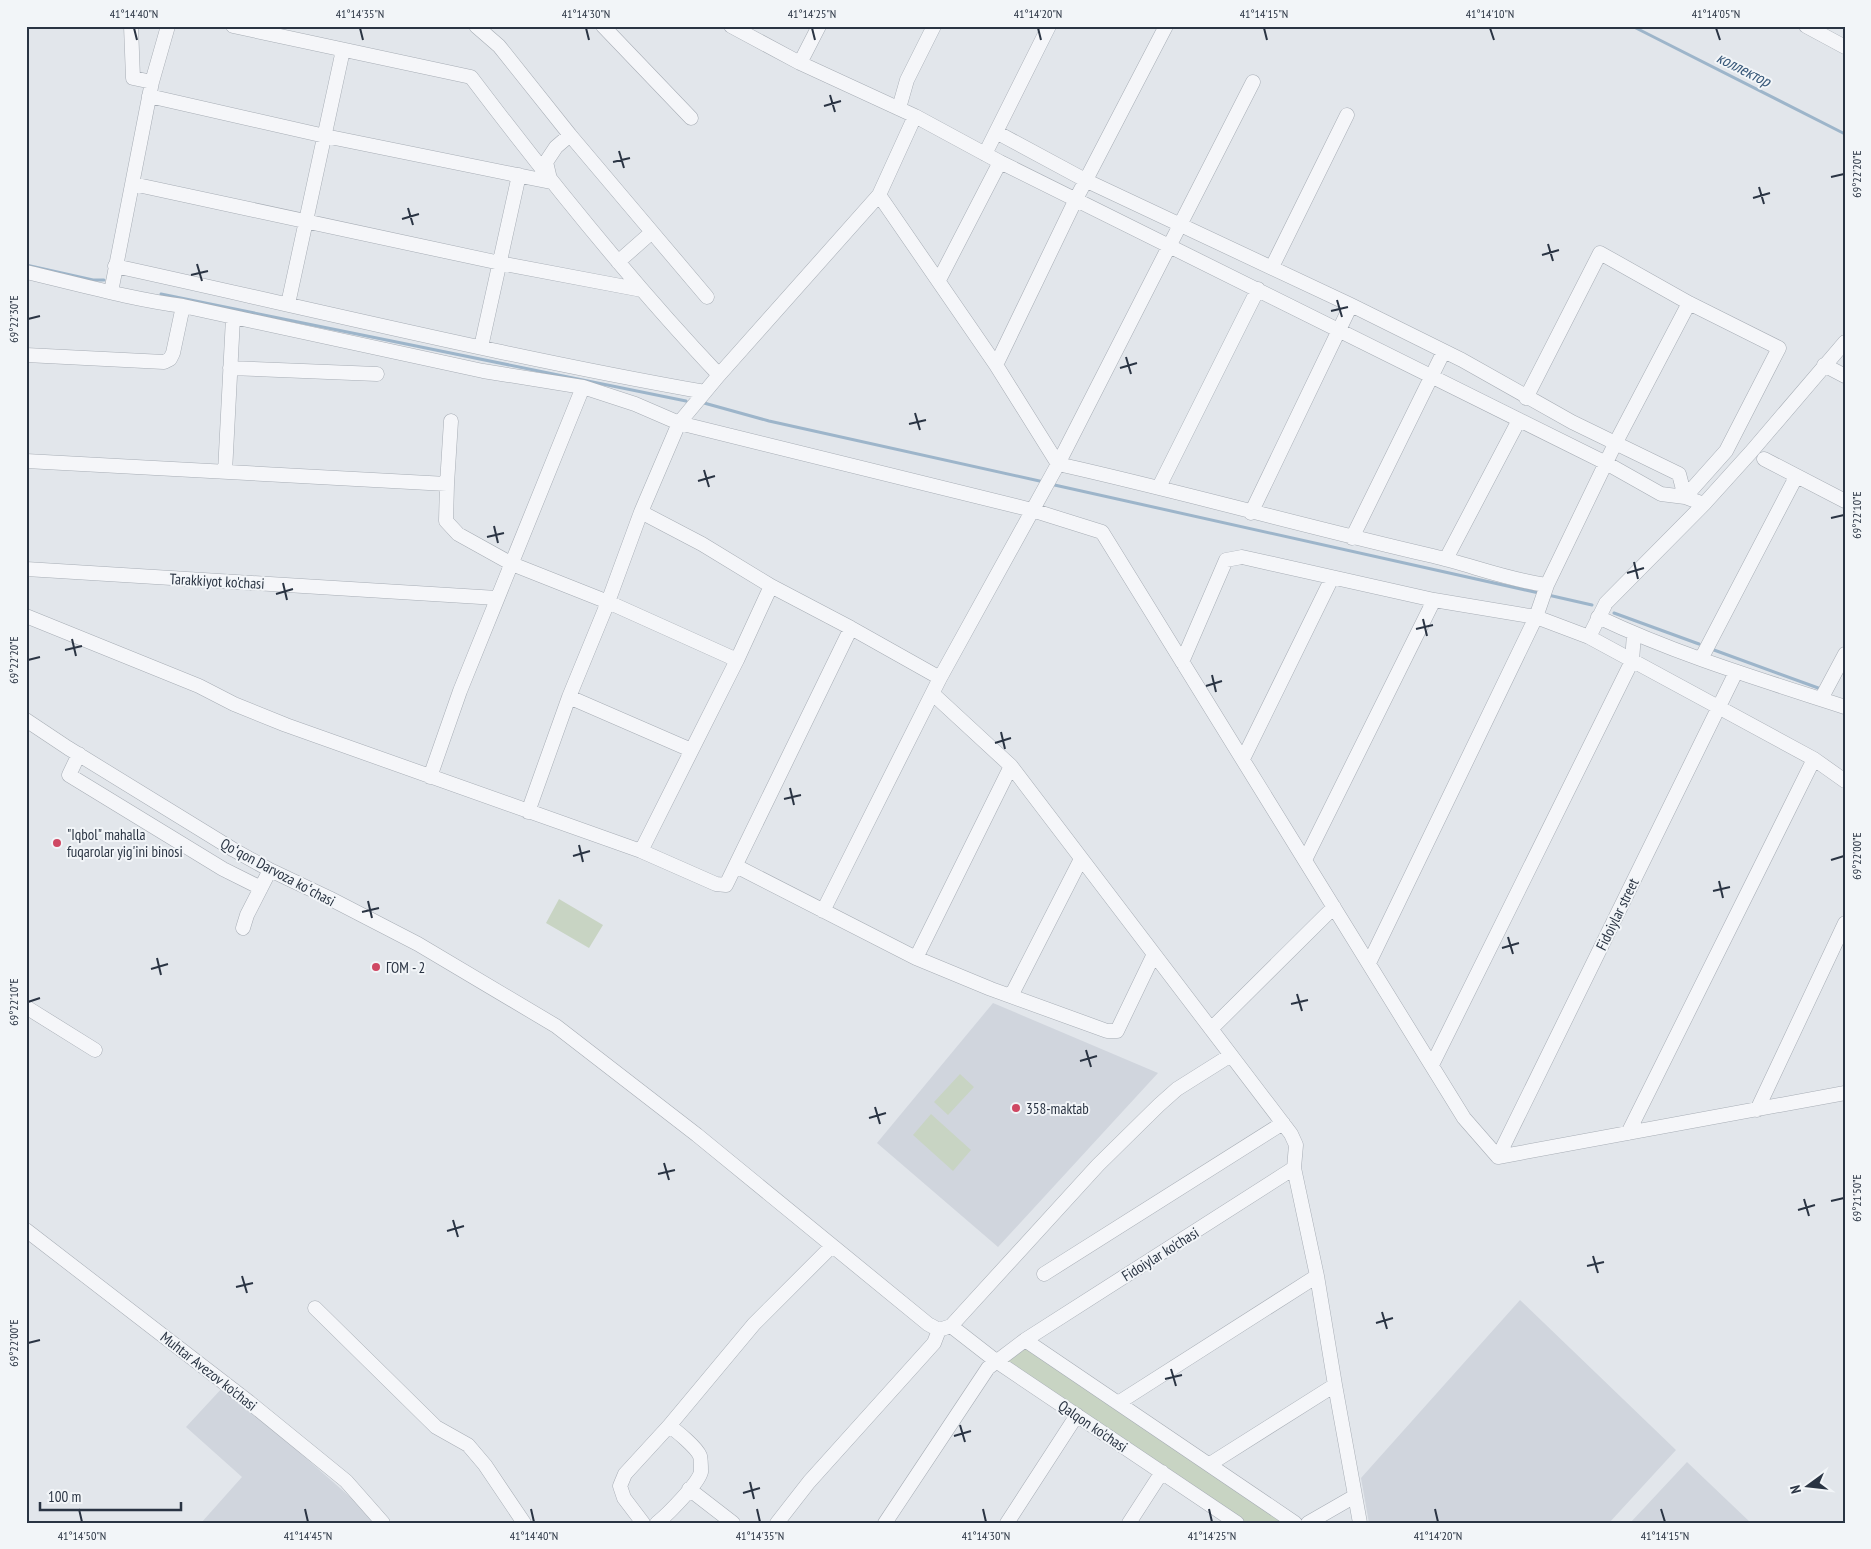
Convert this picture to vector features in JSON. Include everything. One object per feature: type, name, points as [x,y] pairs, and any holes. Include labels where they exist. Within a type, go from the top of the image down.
[{"type":"street","points":[[131,26],[133,78],[152,82]]},
{"type":"street","points":[[111,292],[152,82],[168,26]]},
{"type":"street","points":[[233,26],[471,77],[550,182],[642,290],[719,375]]},
{"type":"street","points":[[476,26],[499,46],[570,135],[707,296]]},
{"type":"street","points":[[603,26],[691,118]]},
{"type":"street","points":[[731,26],[800,63],[899,108],[1000,162],[1606,463],[1661,494],[1685,497],[1704,504]]},
{"type":"street","points":[[800,63],[819,26]]},
{"type":"street","points":[[899,108],[907,80],[934,26]]},
{"type":"street","points":[[985,154],[1049,26]]},
{"type":"street","points":[[996,366],[1076,199],[1166,26]]},
{"type":"street","points":[[1806,26],[1845,47]]},
{"type":"street","points":[[288,304],[343,50]]},
{"type":"street","points":[[823,911],[940,678],[1058,464],[1168,245],[1253,82]]},
{"type":"street","points":[[149,96],[325,136],[550,182]]},
{"type":"street","points":[[1272,267],[1347,115]]},
{"type":"street","points":[[528,812],[569,697],[679,424],[719,375],[879,195],[915,116]]},
{"type":"street","points":[[996,132],[1087,181],[1351,305],[1444,352],[1526,398],[1615,444],[1679,474],[1685,497]]},
{"type":"street","points":[[550,182],[546,162],[556,147],[570,135]]},
{"type":"street","points":[[939,280],[1000,162]]},
{"type":"street","points":[[481,347],[519,175]]},
{"type":"street","points":[[132,184],[307,220],[500,264],[642,290]]},
{"type":"street","points":[[879,195],[939,280],[1058,464],[1158,487],[1352,538],[1446,560],[1523,582],[1547,585]]},
{"type":"street","points":[[618,262],[652,232]]},
{"type":"street","points":[[1526,398],[1600,253],[1689,303],[1779,348],[1726,451],[1685,497]]},
{"type":"street","points":[[115,266],[640,381],[706,392]]},
{"type":"street","points":[[26,272],[143,301],[182,306],[483,371],[583,387],[636,404],[679,424],[1032,510],[1102,532],[1464,1118],[1498,1157],[1845,1093]]},
{"type":"street","points":[[1158,487],[1258,289]]},
{"type":"street","points":[[1369,963],[1536,617],[1547,585],[1615,444],[1689,303]]},
{"type":"street","points":[[1251,512],[1351,305]]},
{"type":"street","points":[[26,354],[164,362],[170,359],[173,353],[182,306]]},
{"type":"street","points":[[224,472],[232,318]]},
{"type":"street","points":[[1589,637],[1606,603],[1704,504],[1845,342]]},
{"type":"street","points":[[1352,538],[1444,352]]},
{"type":"street","points":[[1824,365],[1845,376]]},
{"type":"street","points":[[230,368],[377,374]]},
{"type":"street","points":[[430,777],[460,691],[583,387]]},
{"type":"street","points":[[1446,560],[1519,420]]},
{"type":"street","points":[[451,421],[446,521],[450,528],[512,564],[608,602],[737,660]]},
{"type":"street","points":[[1764,459],[1845,501]]},
{"type":"street","points":[[26,461],[447,484]]},
{"type":"street","points":[[1701,659],[1796,477]]},
{"type":"street","points":[[642,512],[702,544],[771,586],[940,678]]},
{"type":"street","points":[[1182,662],[1226,560],[1242,557],[1434,600],[1536,617],[1589,637],[1814,759],[1845,781]]},
{"type":"street","name":"Tarakkiyot ko'chasi","points":[[26,569],[497,598]]},
{"type":"street","points":[[1243,759],[1332,578]]},
{"type":"street","points":[[641,851],[737,660],[771,586]]},
{"type":"street","points":[[1305,860],[1434,600]]},
{"type":"street","points":[[26,616],[199,686],[234,704],[286,725],[641,851],[716,884],[726,885],[851,628]]},
{"type":"street","points":[[1598,618],[1634,634],[1736,672],[1845,707]]},
{"type":"street","points":[[1432,1065],[1632,661],[1634,634]]},
{"type":"street","points":[[1821,699],[1845,654]]},
{"type":"street","name":"Fidoiylar street","points":[[1498,1157],[1736,672]]},
{"type":"street","points":[[933,694],[1011,766],[1292,1134],[1296,1145],[1294,1168],[1317,1276],[1360,1523]]},
{"type":"street","points":[[569,697],[691,750]]},
{"type":"street","name":"Qoʻqon Darvoza koʻchasi","points":[[26,720],[224,844],[270,870],[412,941],[569,1035],[675,1118],[832,1246]]},
{"type":"street","points":[[79,754],[69,775],[223,869],[261,888]]},
{"type":"street","points":[[1628,1133],[1814,759]]},
{"type":"street","points":[[916,958],[1011,766]]},
{"type":"street","points":[[1011,996],[1081,859]]},
{"type":"street","points":[[736,866],[916,958],[991,989],[1107,1031],[1117,1031],[1154,954]]},
{"type":"street","points":[[243,928],[247,914],[270,870]]},
{"type":"street","points":[[1210,1029],[1334,906]]},
{"type":"street","points":[[1756,1110],[1845,923]]},
{"type":"street","points":[[26,1007],[95,1050]]},
{"type":"street","points":[[783,1521],[810,1482],[934,1343],[945,1328],[1098,1165],[1177,1089],[1230,1055]]},
{"type":"street","points":[[1044,1274],[1283,1123]]},
{"type":"street","name":"Fidoiylar ko'chasi","points":[[885,1523],[988,1368],[996,1361],[1025,1340],[1294,1168]]},
{"type":"street","name":"Muhtar Avezov ko'chasi","points":[[26,1230],[249,1402],[339,1475],[383,1523]]},
{"type":"street","points":[[643,1523],[624,1498],[620,1486],[625,1474],[669,1426],[754,1324],[832,1246]]},
{"type":"street","name":"Qalqon ko'chasi","points":[[832,1246],[928,1324],[945,1328],[1237,1523]]},
{"type":"street","points":[[1118,1403],[1317,1276]]},
{"type":"street","points":[[315,1308],[436,1427],[468,1445],[524,1523]]},
{"type":"street","points":[[1025,1340],[1295,1523]]},
{"type":"street","points":[[1210,1464],[1335,1386]]},
{"type":"street","points":[[1007,1523],[1077,1416]]},
{"type":"street","points":[[657,1523],[666,1516],[701,1473],[700,1456],[680,1433],[669,1426]]},
{"type":"street","points":[[1128,1523],[1162,1472]]},
{"type":"street","points":[[689,1489],[733,1523]]},
{"type":"street","points":[[1308,1523],[1355,1496]]},
{"type":"shaded area","name":"358-maktab","points":[[993,1003],[1158,1073],[998,1247],[877,1143]]},
{"type":"shaded area","points":[[1520,1300],[1676,1450],[1609,1523],[1369,1523],[1361,1478]]},
{"type":"shaded area","points":[[224,1386],[357,1503],[374,1523],[201,1523],[242,1477],[186,1427]]},
{"type":"shaded area","points":[[1687,1462],[1751,1523],[1630,1523]]},
{"type":"green space","points":[[559,899],[603,925],[589,948],[546,923]]},
{"type":"green space","points":[[960,1074],[974,1087],[948,1115],[934,1102]]},
{"type":"green space","points":[[931,1114],[971,1150],[953,1171],[913,1135]]},
{"type":"green space","points":[[1026,1346],[1290,1523],[1246,1523],[1011,1367],[1007,1360]]},
{"type":"waterway","name":"коллектор","points":[[1632,26],[1845,134]]},
{"type":"waterway","points":[[26,265],[93,280],[104,280]]},
{"type":"waterway","points":[[161,294],[686,401]]},
{"type":"waterway","points":[[704,403],[769,421],[1044,482]]},
{"type":"waterway","points":[[1050,484],[1539,593]]},
{"type":"waterway","points":[[1548,595],[1592,605]]},
{"type":"waterway","points":[[1614,613],[1699,644]]},
{"type":"waterway","points":[[1714,650],[1821,689]]},
{"type":"place","name":"\"Iqbol\" mahalla fuqarolar yig'ini binosi","points":[[57,843]]},
{"type":"place","name":"ГОМ - 2","points":[[376,967]]},
{"type":"place","name":"358-maktab","points":[[1016,1108]]}]
